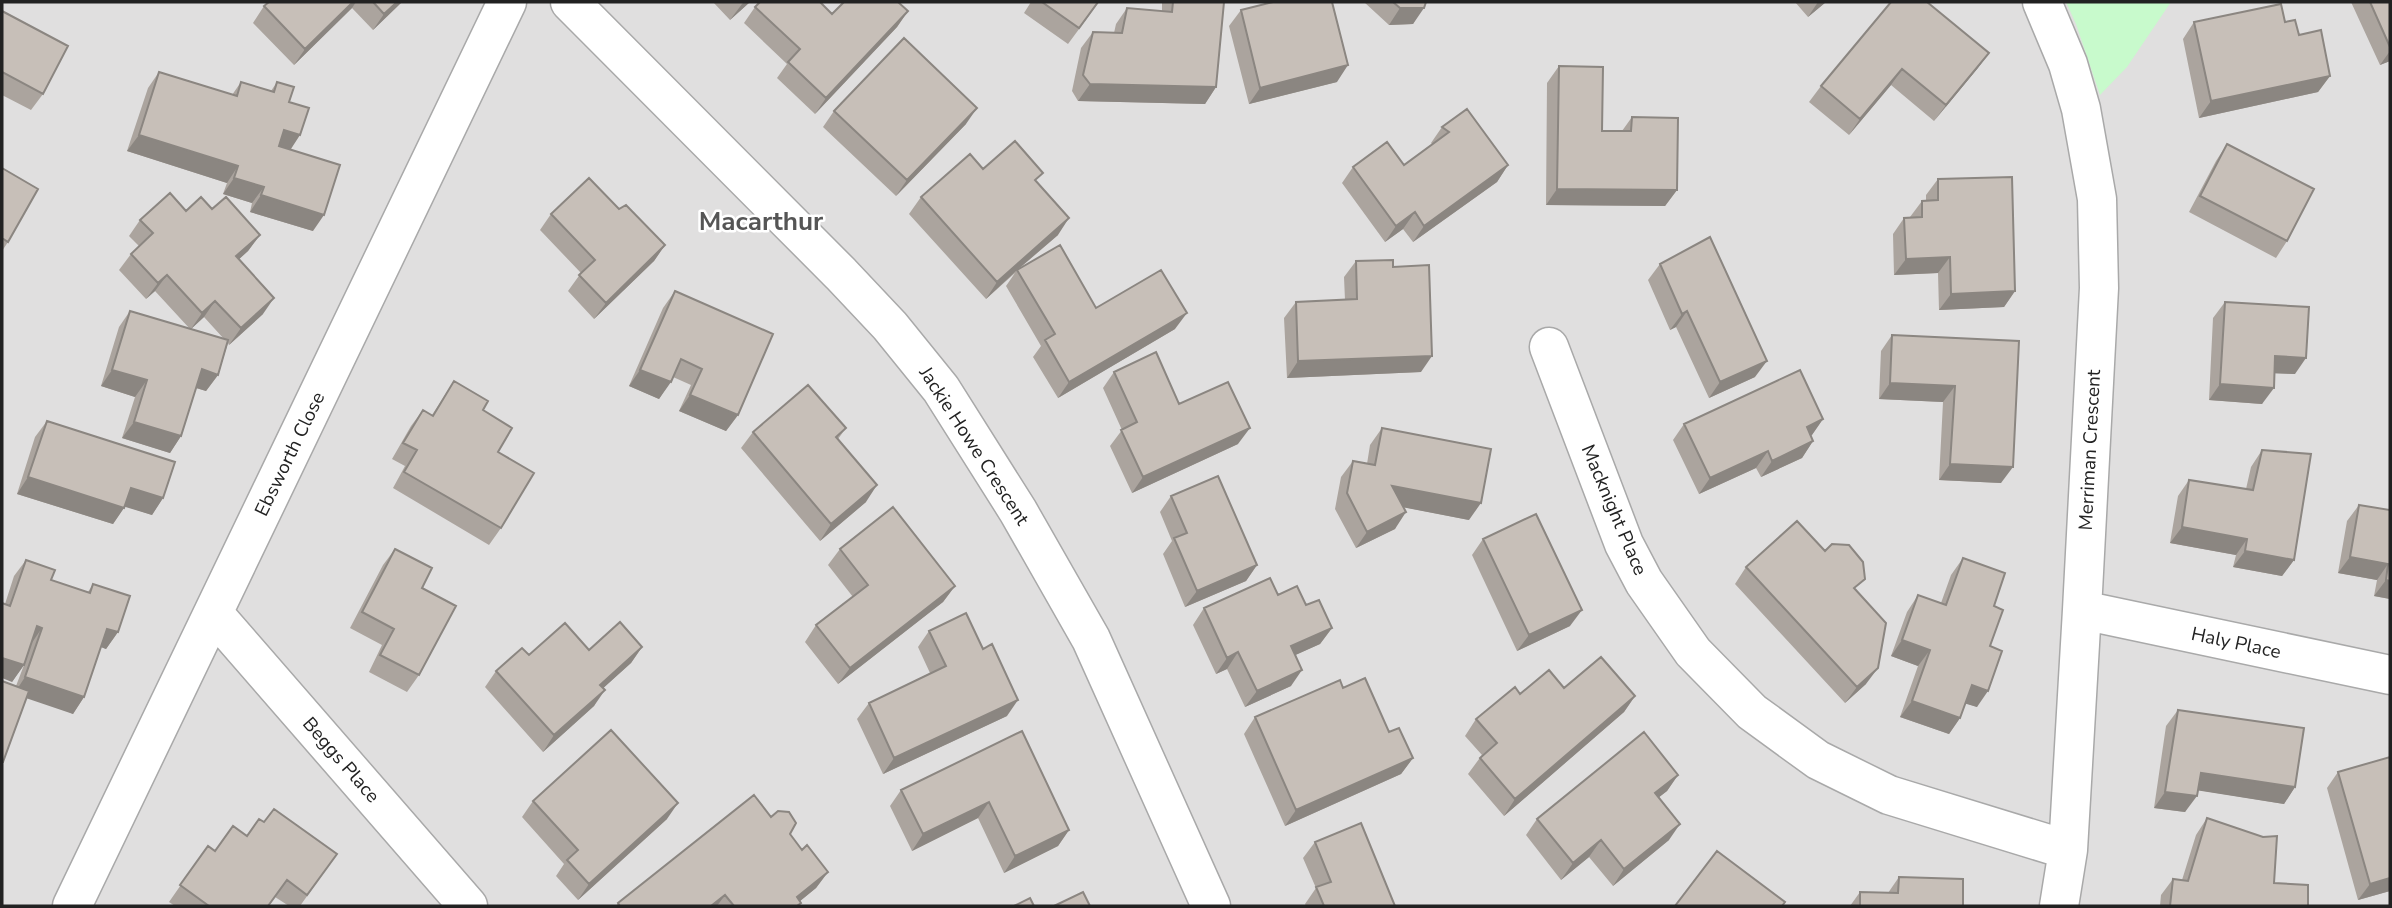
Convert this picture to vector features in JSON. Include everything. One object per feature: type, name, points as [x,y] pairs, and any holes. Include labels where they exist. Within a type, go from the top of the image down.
[{"type":"street","name":"Ebsworth Close","points":[[72,906],[507,2]]},
{"type":"street","name":"Jackie Howe Crescent","points":[[569,2],[841,274],[890,326],[941,389],[1018,511],[1091,639],[1211,906]]},
{"type":"street","name":"Merriman Crescent","points":[[2042,2],[2068,64],[2081,108],[2097,199],[2099,288],[2068,850],[2059,906]]},
{"type":"street","name":"Macknight Place","points":[[1549,347],[1624,544],[1644,582],[1693,652],[1752,712],[1818,760],[1889,795],[2068,850]]},
{"type":"street","name":"Haly Place","points":[[2082,610],[2390,676]]},
{"type":"street","name":"Beggs Place","points":[[214,614],[468,906]]},
{"type":"shaded area","points":[[2,2],[2390,2],[2390,906],[2,906]]},
{"type":"green space","points":[[2066,2],[2171,2],[2127,67],[2100,95]]},
{"type":"building","points":[[269,2],[353,2],[305,49],[264,6]]},
{"type":"building","points":[[373,2],[397,2],[384,14]]},
{"type":"building","points":[[760,2],[820,2],[832,14],[844,2],[898,2],[908,11],[826,98],[788,62],[800,49],[755,7]]},
{"type":"building","points":[[1042,2],[1098,2],[1079,28]]},
{"type":"building","points":[[1173,2],[1224,2],[1216,87],[1090,84],[1083,75],[1093,32],[1122,33],[1127,8],[1172,12]]},
{"type":"building","points":[[1273,2],[1332,2],[1348,65],[1260,88],[1241,10]]},
{"type":"building","points":[[1393,2],[1426,2],[1424,8],[1400,8]]},
{"type":"building","points":[[1891,2],[1927,2],[1989,53],[1946,105],[1902,69],[1860,119],[1821,86]]},
{"type":"building","points":[[2370,2],[2390,2],[2390,47]]},
{"type":"building","points":[[2281,4],[2285,22],[2295,20],[2299,35],[2321,30],[2330,76],[2211,101],[2194,22]]},
{"type":"building","points":[[2,11],[68,46],[43,94],[2,72]]},
{"type":"building","points":[[904,38],[977,108],[907,180],[834,111]]},
{"type":"building","points":[[1559,66],[1603,67],[1602,131],[1631,131],[1632,117],[1678,118],[1677,190],[1557,189]]},
{"type":"building","points":[[159,72],[237,96],[241,82],[274,92],[277,82],[294,87],[289,102],[309,108],[300,135],[284,130],[279,146],[340,165],[324,215],[261,195],[264,187],[234,178],[238,166],[139,135]]},
{"type":"building","points":[[1467,109],[1508,165],[1424,226],[1415,212],[1396,226],[1353,167],[1387,142],[1404,165],[1449,132],[1442,127]]},
{"type":"building","points":[[1015,141],[1043,173],[1035,180],[1069,218],[997,282],[921,197],[970,154],[983,169]]},
{"type":"building","points":[[2227,144],[2314,189],[2287,241],[2200,196]]},
{"type":"building","points":[[2,168],[38,189],[8,242],[2,238]]},
{"type":"building","points":[[2012,177],[2015,291],[1951,294],[1950,257],[1906,259],[1904,218],[1922,217],[1922,201],[1938,200],[1938,179]]},
{"type":"building","points":[[589,178],[619,209],[626,205],[665,245],[606,303],[579,275],[595,260],[551,214]]},
{"type":"building","points":[[170,193],[186,211],[201,197],[212,209],[226,197],[260,235],[236,256],[274,298],[241,328],[215,301],[202,313],[167,275],[158,283],[131,254],[153,233],[140,220]]},
{"type":"building","points":[[1710,237],[1767,361],[1720,382],[1687,311],[1682,314],[1660,264]]},
{"type":"building","points":[[1060,245],[1096,308],[1161,270],[1187,313],[1069,382],[1045,340],[1055,334],[1017,270]]},
{"type":"building","points":[[1393,260],[1393,267],[1429,265],[1432,356],[1298,361],[1296,302],[1357,299],[1356,261]]},
{"type":"building","points":[[675,291],[773,334],[738,415],[690,395],[702,369],[681,359],[671,382],[640,370]]},
{"type":"building","points":[[2225,302],[2309,307],[2306,358],[2275,356],[2274,388],[2220,384]]},
{"type":"building","points":[[130,311],[228,340],[218,375],[202,369],[181,436],[134,422],[147,380],[112,370]]},
{"type":"building","points":[[1892,335],[2019,341],[2013,467],[1950,464],[1955,386],[1890,383]]},
{"type":"building","points":[[1156,352],[1179,404],[1228,382],[1250,428],[1143,477],[1121,430],[1137,422],[1114,372]]},
{"type":"building","points":[[1800,370],[1823,419],[1807,427],[1813,441],[1772,461],[1768,451],[1710,478],[1684,424]]},
{"type":"building","points":[[454,381],[488,401],[483,410],[512,428],[498,452],[534,473],[501,528],[404,472],[417,450],[403,443],[423,410],[433,416]]},
{"type":"building","points":[[808,385],[846,428],[836,437],[877,485],[831,524],[753,432]]},
{"type":"building","points":[[47,421],[175,462],[163,498],[131,488],[124,508],[28,477]]},
{"type":"building","points":[[1382,428],[1491,449],[1481,503],[1392,486],[1406,512],[1367,532],[1347,493],[1353,461],[1375,465]]},
{"type":"building","points":[[2262,450],[2311,454],[2294,560],[2245,551],[2247,539],[2182,527],[2189,480],[2253,490]]},
{"type":"building","points":[[1218,476],[1257,565],[1197,591],[1174,538],[1187,533],[1171,496]]},
{"type":"building","points":[[2359,505],[2390,510],[2390,581],[2386,580],[2388,564],[2350,557]]},
{"type":"building","points":[[893,507],[955,586],[850,668],[816,625],[868,585],[840,549]]},
{"type":"building","points":[[1536,514],[1582,610],[1529,635],[1483,539]]},
{"type":"building","points":[[1797,521],[1825,551],[1832,544],[1849,545],[1863,562],[1865,579],[1854,588],[1886,623],[1878,668],[1857,687],[1746,567]]},
{"type":"building","points":[[395,549],[432,568],[422,588],[456,606],[419,675],[380,655],[394,629],[362,612]]},
{"type":"building","points":[[1963,558],[2005,573],[1994,606],[2003,610],[1990,646],[2002,651],[1988,691],[1972,685],[1960,718],[1912,701],[1930,650],[1902,640],[1918,595],[1946,605]]},
{"type":"building","points":[[26,560],[55,570],[51,580],[90,593],[93,584],[130,596],[118,632],[107,629],[84,697],[25,677],[42,628],[37,626],[24,665],[2,658],[2,603],[10,606]]},
{"type":"building","points":[[1270,578],[1278,595],[1297,586],[1306,605],[1319,600],[1332,628],[1291,646],[1302,670],[1257,691],[1238,652],[1227,658],[1204,608]]},
{"type":"building","points":[[966,613],[983,649],[992,644],[1018,700],[894,758],[869,703],[946,666],[929,631]]},
{"type":"building","points":[[620,622],[642,647],[600,685],[605,690],[554,735],[496,671],[522,648],[529,655],[565,623],[589,650]]},
{"type":"building","points":[[1601,657],[1635,696],[1515,799],[1480,758],[1497,743],[1476,719],[1515,687],[1520,694],[1549,670],[1564,688]]},
{"type":"building","points":[[1365,678],[1389,732],[1399,728],[1413,758],[1296,810],[1255,717],[1340,680],[1343,688]]},
{"type":"building","points":[[2,681],[29,691],[3,762],[2,762]]},
{"type":"building","points":[[2178,710],[2304,728],[2295,787],[2201,773],[2197,796],[2165,792]]},
{"type":"building","points":[[611,730],[678,803],[589,884],[567,860],[578,850],[533,801]]},
{"type":"building","points":[[1022,731],[1069,830],[1015,856],[989,802],[923,834],[901,790]]},
{"type":"building","points":[[1644,732],[1678,775],[1655,793],[1680,824],[1624,869],[1601,840],[1573,863],[1537,819]]},
{"type":"building","points":[[2390,757],[2390,878],[2370,884],[2338,772]]},
{"type":"building","points":[[754,795],[771,817],[778,811],[789,812],[796,823],[790,834],[802,850],[807,845],[828,872],[797,897],[801,903],[797,906],[734,906],[725,895],[711,906],[620,906],[618,903]]},
{"type":"building","points":[[274,809],[337,854],[307,895],[287,880],[268,906],[209,906],[180,885],[208,846],[215,851],[233,826],[247,836],[259,819],[264,822]]},
{"type":"building","points":[[2207,818],[2263,837],[2277,836],[2274,883],[2308,885],[2308,906],[2170,906],[2173,879],[2188,881]]},
{"type":"building","points":[[1361,823],[1395,906],[1324,906],[1316,887],[1331,882],[1315,842]]},
{"type":"building","points":[[1717,851],[1785,902],[1782,906],[1675,906]]},
{"type":"building","points":[[1899,877],[1963,879],[1963,906],[1860,906],[1860,892],[1898,893]]},
{"type":"building","points":[[1083,892],[1090,906],[1054,906]]},
{"type":"building","points":[[1030,898],[1034,906],[1014,906]]},
{"type":"district","name":"Macarthur","points":[[761,221]]}]
